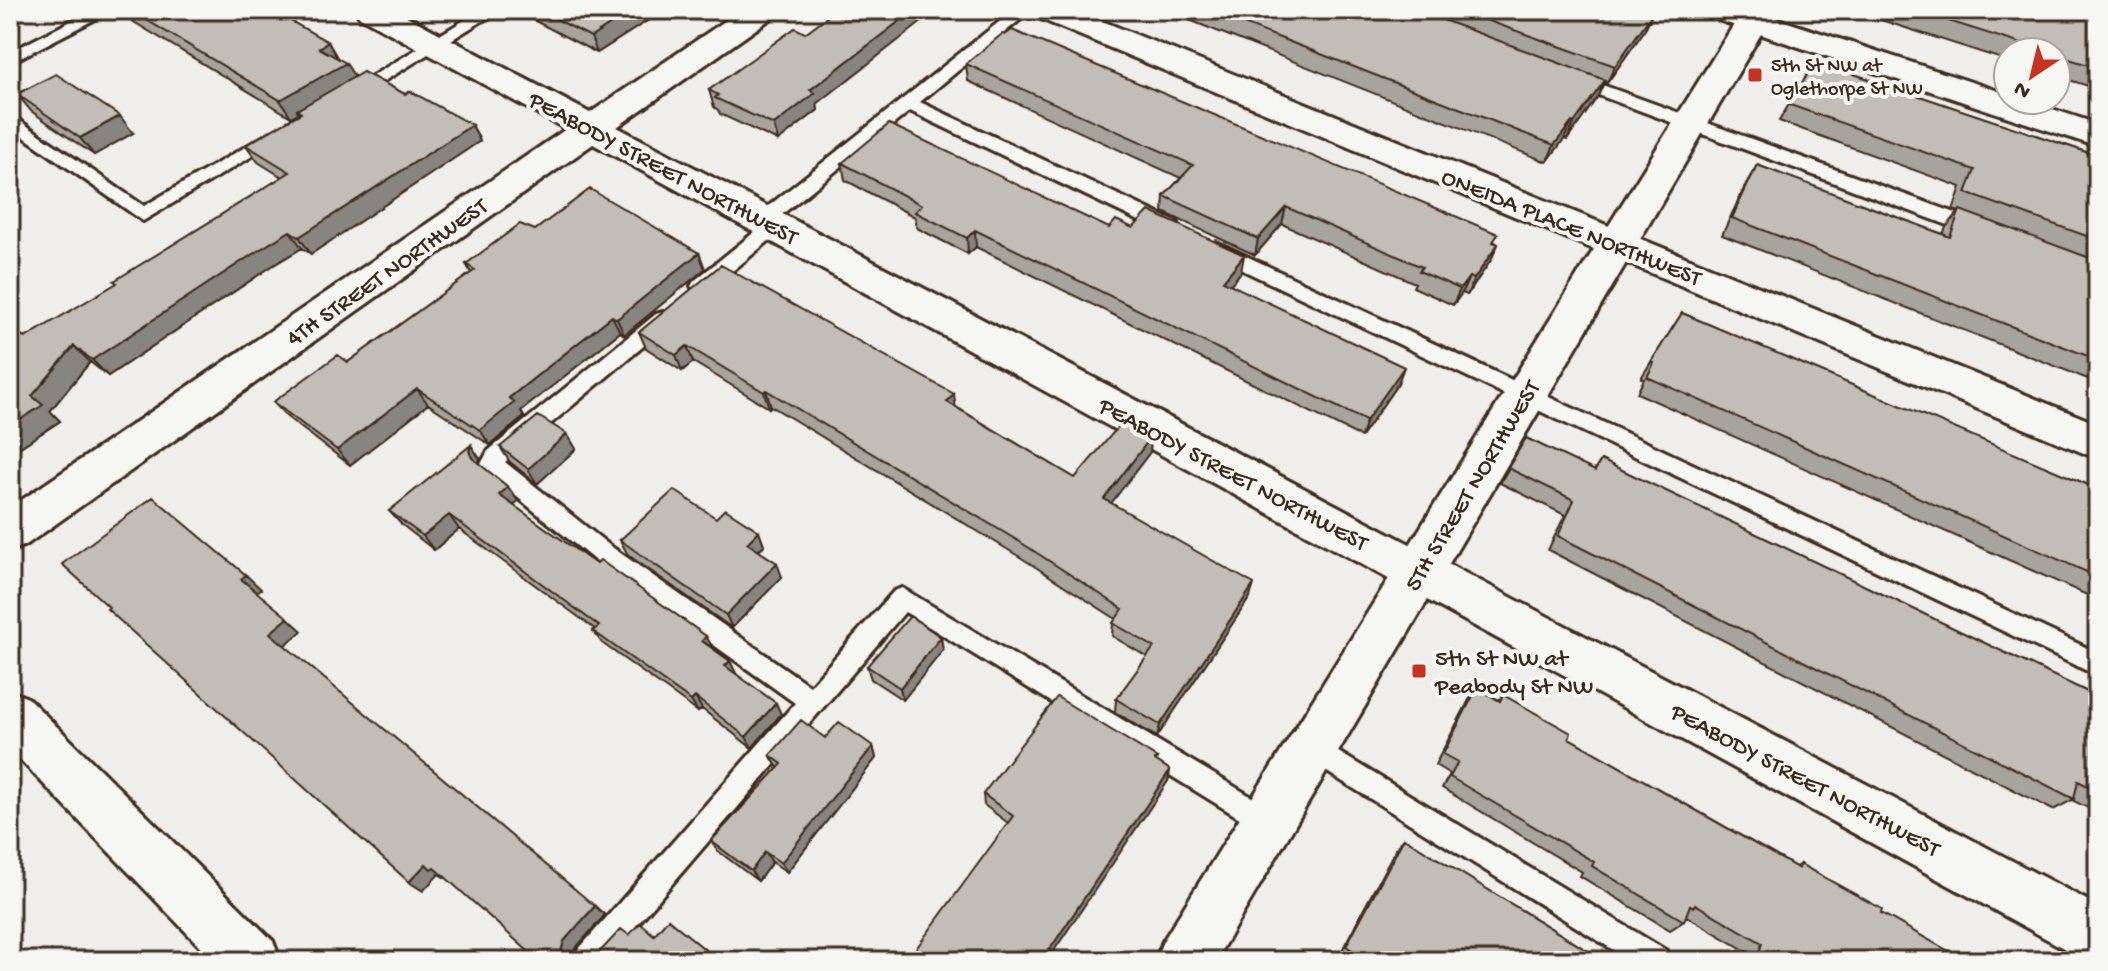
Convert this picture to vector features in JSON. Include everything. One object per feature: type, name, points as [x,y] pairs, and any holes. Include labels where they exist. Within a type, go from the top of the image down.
[{"type":"street","name":"PEABODY STREET NORTHWEST","points":[[371,10],[2098,936]]},
{"type":"street","name":"4TH STREET NORTHWEST","points":[[10,532],[762,10]]},
{"type":"street","name":"ONEIDA PLACE NORTHWEST","points":[[1047,10],[2098,442]]},
{"type":"street","name":"5TH STREET NORTHWEST","points":[[1192,958],[1268,821],[1691,123],[1744,14]]},
{"type":"street","points":[[1744,14],[2098,136]]},
{"type":"street","points":[[10,714],[253,961]]},
{"type":"lane","points":[[10,58],[105,10]]},
{"type":"lane","points":[[331,105],[492,10]]},
{"type":"lane","points":[[812,701],[601,552],[492,464],[496,457],[684,301],[768,223],[908,103],[1024,10]]},
{"type":"lane","points":[[1560,75],[1994,235]]},
{"type":"lane","points":[[908,103],[2098,665]]},
{"type":"lane","points":[[10,119],[143,215],[291,128]]},
{"type":"lane","points":[[587,961],[902,598],[1268,821]]},
{"type":"lane","points":[[1312,748],[1657,961]]},
{"type":"building","points":[[130,10],[271,10],[328,42],[319,48],[346,63],[280,100]]},
{"type":"building","points":[[539,10],[632,10],[591,37]]},
{"type":"building","points":[[836,10],[914,10],[810,90],[815,93],[774,125],[715,98],[718,95],[709,90],[795,28],[805,33]]},
{"type":"building","points":[[1208,10],[1416,10],[1605,80],[1554,145]]},
{"type":"building","points":[[1458,10],[1650,10],[1652,14],[1615,66]]},
{"type":"building","points":[[1914,10],[2098,10],[2098,68],[2072,60],[2072,36],[1996,36]]},
{"type":"building","points":[[1012,30],[1498,234],[1493,242],[1498,244],[1474,279],[1469,277],[1460,289],[1419,271],[1422,267],[1286,207],[1258,239],[1164,196],[1193,165],[966,64],[1002,34]]},
{"type":"building","points":[[1815,61],[2098,156],[2098,240],[1966,193],[1975,170],[1790,105]]},
{"type":"building","points":[[363,72],[405,94],[410,91],[472,125],[299,237],[290,231],[259,250],[92,360],[74,346],[32,396],[43,405],[10,426],[10,326],[25,338],[290,172],[246,145],[301,113],[297,110]]},
{"type":"building","points":[[56,74],[120,116],[80,138],[17,94]]},
{"type":"building","points":[[889,124],[1109,228],[1116,220],[1133,228],[1149,211],[1244,255],[1223,281],[1404,367],[1366,421],[975,230],[967,238],[915,212],[922,205],[842,163]]},
{"type":"building","points":[[1757,165],[1950,237],[1960,210],[2098,261],[2098,360],[1732,218]]},
{"type":"building","points":[[590,189],[699,253],[617,319],[612,316],[509,398],[515,402],[480,430],[417,389],[337,450],[273,402],[338,355],[348,362],[475,270],[466,264],[520,224],[535,230]]},
{"type":"building","points":[[721,265],[954,394],[947,402],[1075,478],[1123,421],[1151,437],[1104,499],[1254,584],[1160,725],[1116,699],[1154,647],[1113,623],[1123,609],[1020,542],[766,390],[764,392],[687,346],[676,355],[639,332]]},
{"type":"building","points":[[1682,313],[2098,489],[2098,577],[1647,377],[1654,363],[1651,362]]},
{"type":"building","points":[[538,416],[567,434],[528,469],[500,447]]},
{"type":"building","points":[[1526,438],[1595,471],[1601,460],[2098,697],[2098,791],[2078,781],[2074,799],[1558,536],[1574,500],[1508,468]]},
{"type":"building","points":[[471,445],[469,451],[472,458],[508,487],[499,495],[596,564],[600,560],[706,636],[702,641],[730,661],[725,666],[776,703],[746,737],[695,697],[691,701],[593,631],[599,626],[449,515],[423,536],[389,511]]},
{"type":"building","points":[[674,490],[716,518],[725,509],[759,531],[747,543],[777,563],[726,615],[620,540]]},
{"type":"building","points":[[153,497],[246,575],[241,579],[288,618],[270,633],[595,906],[564,941],[560,955],[596,956],[621,929],[629,935],[640,923],[654,935],[668,919],[719,961],[539,961],[434,867],[431,869],[426,864],[409,882],[107,609],[109,607],[62,564]]},
{"type":"building","points":[[910,616],[941,637],[900,688],[867,666]]},
{"type":"building","points":[[1477,688],[1500,701],[1503,695],[1571,733],[1569,738],[1799,869],[1800,864],[1882,909],[1881,913],[1966,961],[1758,961],[1762,943],[1695,904],[1694,907],[1690,905],[1684,921],[1592,866],[1594,862],[1450,777],[1458,762],[1443,754]]},
{"type":"building","points":[[1057,697],[1157,758],[1155,760],[1170,770],[1042,961],[907,961],[1013,816],[983,794]]},
{"type":"building","points":[[801,720],[825,738],[839,722],[873,746],[781,863],[765,852],[751,871],[711,841],[782,764],[770,755]]},
{"type":"building","points":[[1404,838],[1604,961],[1369,961],[1346,946]]},
{"type":"place","name":"5th St NW at Oglethorpe St NW","points":[[1755,75]]},
{"type":"place","name":"5th St NW at Peabody St NW","points":[[1419,671]]}]
